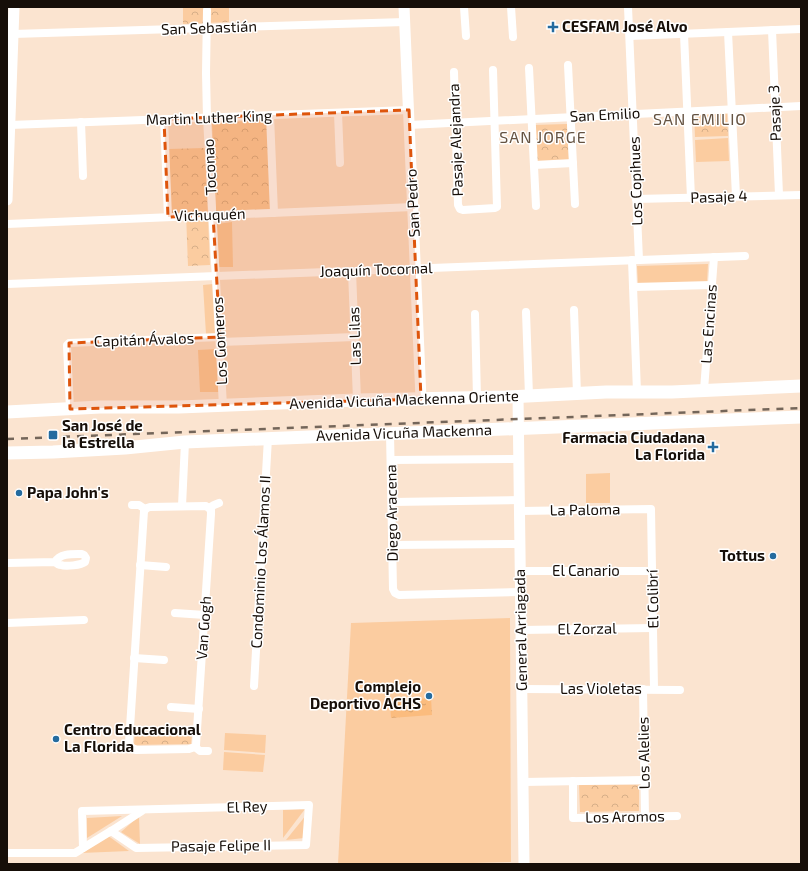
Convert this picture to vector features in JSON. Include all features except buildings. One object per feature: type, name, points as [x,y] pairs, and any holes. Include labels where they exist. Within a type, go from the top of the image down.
[{"type":"main road","name":"Avenida Vicuña Mackenna Oriente","points":[[7,412],[100,408],[223,406],[357,400],[478,398],[801,386]]},
{"type":"main road","name":"Avenida Vicuña Mackenna","points":[[7,453],[110,449],[185,442],[268,438],[801,417]]},
{"type":"street","points":[[7,200],[10,62],[14,7]]},
{"type":"street","name":"San Pedro","points":[[404,7],[422,399]]},
{"type":"street","points":[[464,7],[466,36]]},
{"type":"street","points":[[511,7],[513,36]]},
{"type":"street","name":"Los Copihues","points":[[628,7],[636,199],[636,260],[633,287],[637,392]]},
{"type":"street","name":"Toconao","points":[[207,10],[207,118],[216,276]]},
{"type":"street","name":"San Sebastián","points":[[13,34],[405,22]]},
{"type":"street","points":[[630,36],[801,29]]},
{"type":"street","name":"Pasaje 3","points":[[772,30],[779,195]]},
{"type":"street","points":[[728,32],[736,196]]},
{"type":"street","points":[[684,34],[691,198]]},
{"type":"street","points":[[568,65],[575,204]]},
{"type":"street","points":[[529,68],[536,206]]},
{"type":"street","points":[[493,70],[494,121]]},
{"type":"street","name":"Pasaje Alejandra","points":[[454,72],[458,205],[460,209],[497,207],[494,121]]},
{"type":"street","name":"San Emilio","points":[[409,125],[801,106]]},
{"type":"street","name":"Martin Luther King","points":[[9,130],[81,122],[409,110]]},
{"type":"street","points":[[338,113],[340,163]]},
{"type":"street","points":[[270,116],[274,213]]},
{"type":"street","points":[[164,119],[168,217]]},
{"type":"street","points":[[81,122],[83,176]]},
{"type":"street","points":[[534,165],[573,163]]},
{"type":"street","name":"Pasaje 4","points":[[636,199],[801,195]]},
{"type":"street","name":"Vichuquén","points":[[7,224],[413,207]]},
{"type":"street","name":"Joaquín Tocornal","points":[[7,284],[745,256]]},
{"type":"street","name":"Las Encinas","points":[[704,390],[714,257]]},
{"type":"street","name":"Las Lilas","points":[[352,271],[357,400]]},
{"type":"street","name":"Los Gomeros","points":[[216,276],[223,406]]},
{"type":"street","points":[[633,287],[712,285]]},
{"type":"street","points":[[574,310],[578,394]]},
{"type":"street","points":[[524,396],[526,312]]},
{"type":"street","points":[[475,314],[478,398]]},
{"type":"street","name":"Capitán Ávalos","points":[[70,409],[67,346],[68,343],[71,342],[355,337]]},
{"type":"street","name":"General Arriagada","points":[[524,396],[519,428],[524,864]]},
{"type":"street","name":"Diego Aracena","points":[[390,433],[393,589],[395,593],[399,595],[521,592]]},
{"type":"street","name":"Condominio Los Álamos II","points":[[254,686],[268,438]]},
{"type":"street","points":[[182,506],[185,442]]},
{"type":"street","points":[[391,460],[519,458]]},
{"type":"street","name":"La Paloma","points":[[392,502],[651,509]]},
{"type":"street","points":[[145,509],[150,507],[182,506],[206,506],[209,508],[219,503]]},
{"type":"street","points":[[132,504],[139,505],[145,509]]},
{"type":"street","name":"Van Gogh","points":[[195,747],[197,742],[211,514],[209,508]]},
{"type":"street","points":[[145,509],[143,514],[129,743],[131,747],[136,750],[190,749],[195,747],[200,751],[208,751]]},
{"type":"street","name":"El Colibrí","points":[[651,509],[654,689]]},
{"type":"street","points":[[392,545],[520,544]]},
{"type":"street","points":[[7,563],[54,562]]},
{"type":"street","points":[[140,565],[166,567]]},
{"type":"street","name":"El Canario","points":[[521,571],[652,571]]},
{"type":"street","points":[[175,613],[205,615]]},
{"type":"street","points":[[7,623],[84,620]]},
{"type":"street","name":"El Zorzal","points":[[521,630],[653,628]]},
{"type":"street","points":[[134,658],[164,660]]},
{"type":"street","name":"Las Violetas","points":[[522,689],[680,690]]},
{"type":"street","name":"Los Alelies","points":[[643,689],[645,817]]},
{"type":"street","points":[[171,707],[199,709]]},
{"type":"street","points":[[111,748],[125,749],[131,747]]},
{"type":"street","points":[[523,782],[644,780]]},
{"type":"street","name":"Los Aromos","points":[[573,781],[573,818],[678,816]]},
{"type":"street","name":"El Rey","points":[[83,848],[82,812],[309,805],[306,845]]},
{"type":"street","points":[[7,853],[75,852],[143,810]]},
{"type":"street","name":"Pasaje Felipe II","points":[[111,831],[136,848],[306,845]]},
{"type":"highlighted area","points":[[409,110],[421,399],[70,409],[69,343],[220,337],[213,215],[168,217],[164,119]]},
{"type":"green space","points":[[183,7],[229,7],[229,22],[183,24]]},
{"type":"green space","points":[[727,112],[728,136],[695,137],[694,113]]},
{"type":"green space","points":[[267,120],[272,209],[216,211],[212,123]]},
{"type":"green space","points":[[567,124],[569,160],[535,162],[533,125]]},
{"type":"green space","points":[[728,138],[729,161],[696,162],[695,140]]},
{"type":"green space","points":[[205,148],[210,265],[188,266],[186,213],[171,213],[168,149]]},
{"type":"green space","points":[[232,222],[233,267],[219,267],[217,224]]},
{"type":"green space","points":[[708,264],[707,283],[638,284],[637,266]]},
{"type":"green space","points":[[213,284],[216,334],[206,334],[203,285]]},
{"type":"green space","points":[[216,349],[219,392],[200,392],[198,350]]},
{"type":"green space","points":[[610,473],[610,503],[586,503],[586,474]]},
{"type":"green space","name":"Complejo Deportivo ACHS","points":[[510,618],[511,862],[338,864],[351,623]]},
{"type":"green space","points":[[135,731],[192,734],[191,744],[134,745]]},
{"type":"green space","points":[[225,733],[266,735],[265,753],[224,750]]},
{"type":"green space","points":[[224,752],[265,755],[263,772],[223,770]]},
{"type":"green space","points":[[579,785],[639,785],[639,811],[580,812]]},
{"type":"green space","points":[[305,809],[283,838],[283,810]]},
{"type":"green space","points":[[307,814],[304,838],[286,840]]},
{"type":"green space","points":[[122,816],[87,838],[87,818]]},
{"type":"green space","points":[[139,816],[140,844],[121,832]]},
{"type":"green space","points":[[107,835],[129,851],[81,853]]},
{"type":"water","points":[[416,685],[416,690],[398,691],[398,686]]},
{"type":"water","points":[[431,698],[432,715],[391,718],[390,701]]},
{"type":"railway","points":[[7,439],[801,408]]},
{"type":"place","name":"CESFAM José Alvo","points":[[553,27]]},
{"type":"place","name":"San José de la Estrella","points":[[53,435]]},
{"type":"place","name":"Farmacia Ciudadana La Florida","points":[[713,447]]},
{"type":"place","name":"Papa John's","points":[[19,493]]},
{"type":"place","name":"Tottus","points":[[773,556]]},
{"type":"place","name":"Complejo Deportivo ACHS","points":[[429,696]]},
{"type":"place","name":"Centro Educacional La Florida","points":[[56,739]]},
{"type":"district","name":"SAN EMILIO","points":[[700,119]]},
{"type":"district","name":"SAN JORGE","points":[[543,137]]}]
